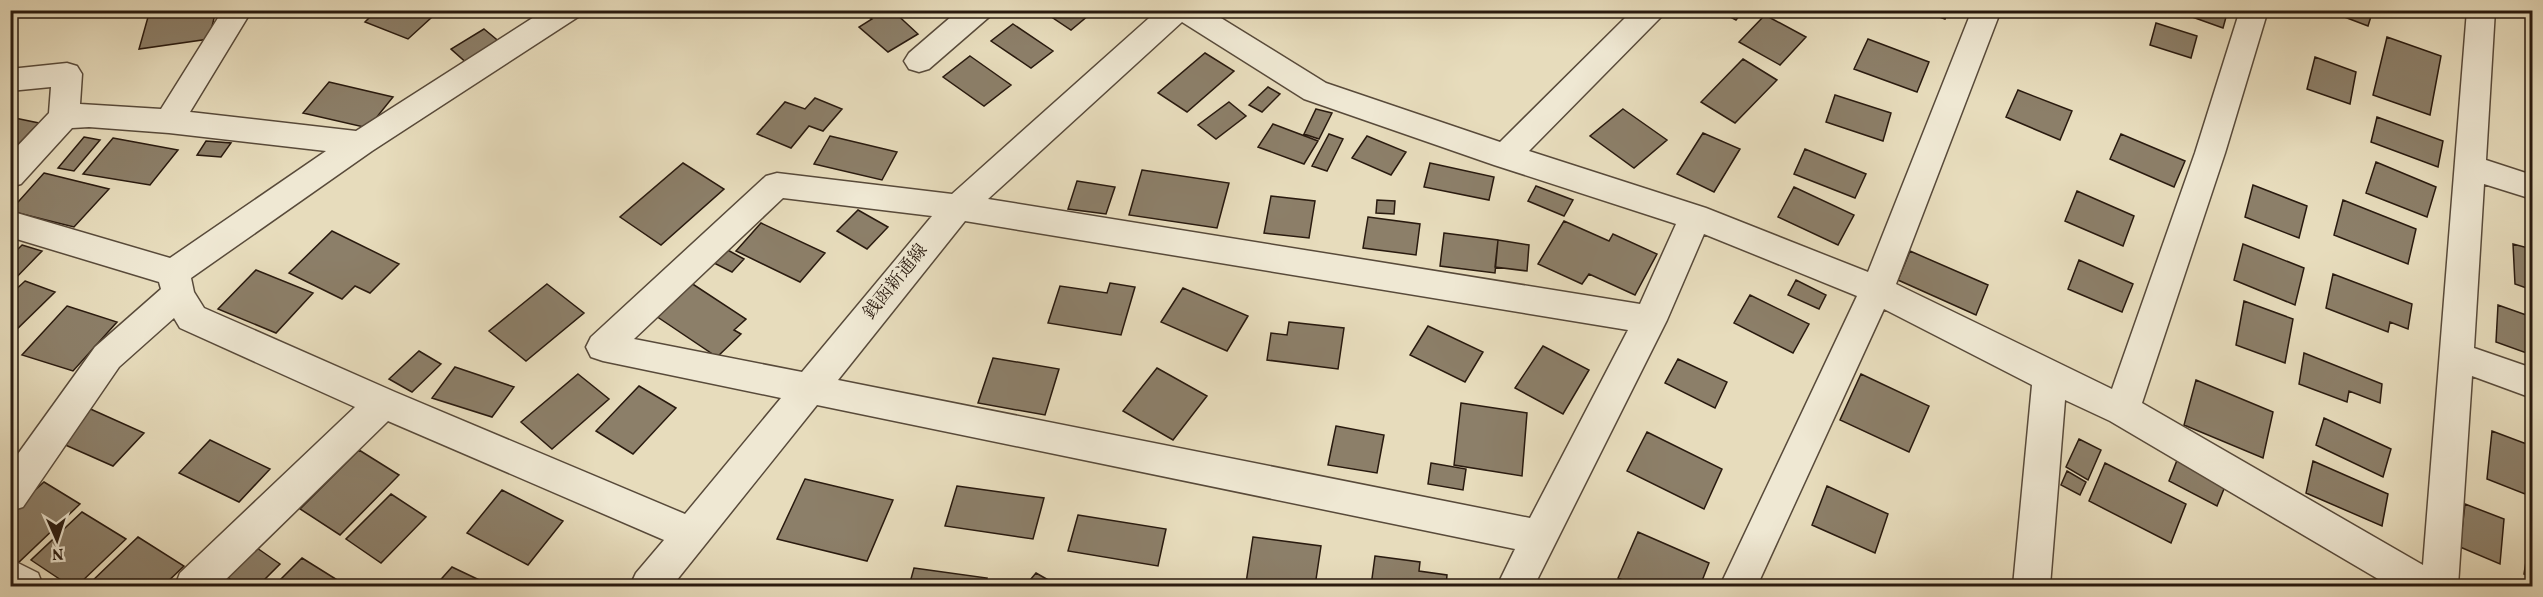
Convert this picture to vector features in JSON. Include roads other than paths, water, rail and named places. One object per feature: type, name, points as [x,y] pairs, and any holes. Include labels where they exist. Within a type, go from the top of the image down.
[{"type":"street","points":[[169,121],[238,10]]},
{"type":"street","points":[[919,61],[979,10]]},
{"type":"street","name":"銭函新通線","points":[[649,586],[957,207],[1177,10]]},
{"type":"street","points":[[1185,10],[1315,91],[1505,156],[1695,217],[1877,290],[2050,377],[2122,410],[2424,586]]},
{"type":"street","points":[[1505,156],[1651,10]]},
{"type":"street","points":[[1738,586],[1877,290],[1987,10]]},
{"type":"street","points":[[2122,410],[2210,153],[2254,10]]},
{"type":"street","points":[[2440,586],[2481,10]]},
{"type":"street","points":[[10,495],[107,357],[176,284],[361,143],[554,14]]},
{"type":"street","points":[[10,80],[67,74],[64,117],[10,175]]},
{"type":"street","points":[[64,117],[88,115],[169,121],[361,143]]},
{"type":"street","points":[[2470,166],[2532,187]]},
{"type":"street","points":[[1540,537],[603,346],[777,185],[957,207],[1650,320]]},
{"type":"street","points":[[1515,586],[1650,320],[1695,217]]},
{"type":"street","points":[[10,224],[176,284],[192,318],[383,403],[691,534]]},
{"type":"street","points":[[2456,356],[2532,383]]},
{"type":"street","points":[[2031,586],[2050,377]]},
{"type":"street","points":[[194,586],[383,403]]},
{"type":"street","points":[[10,576],[25,586]]}]
